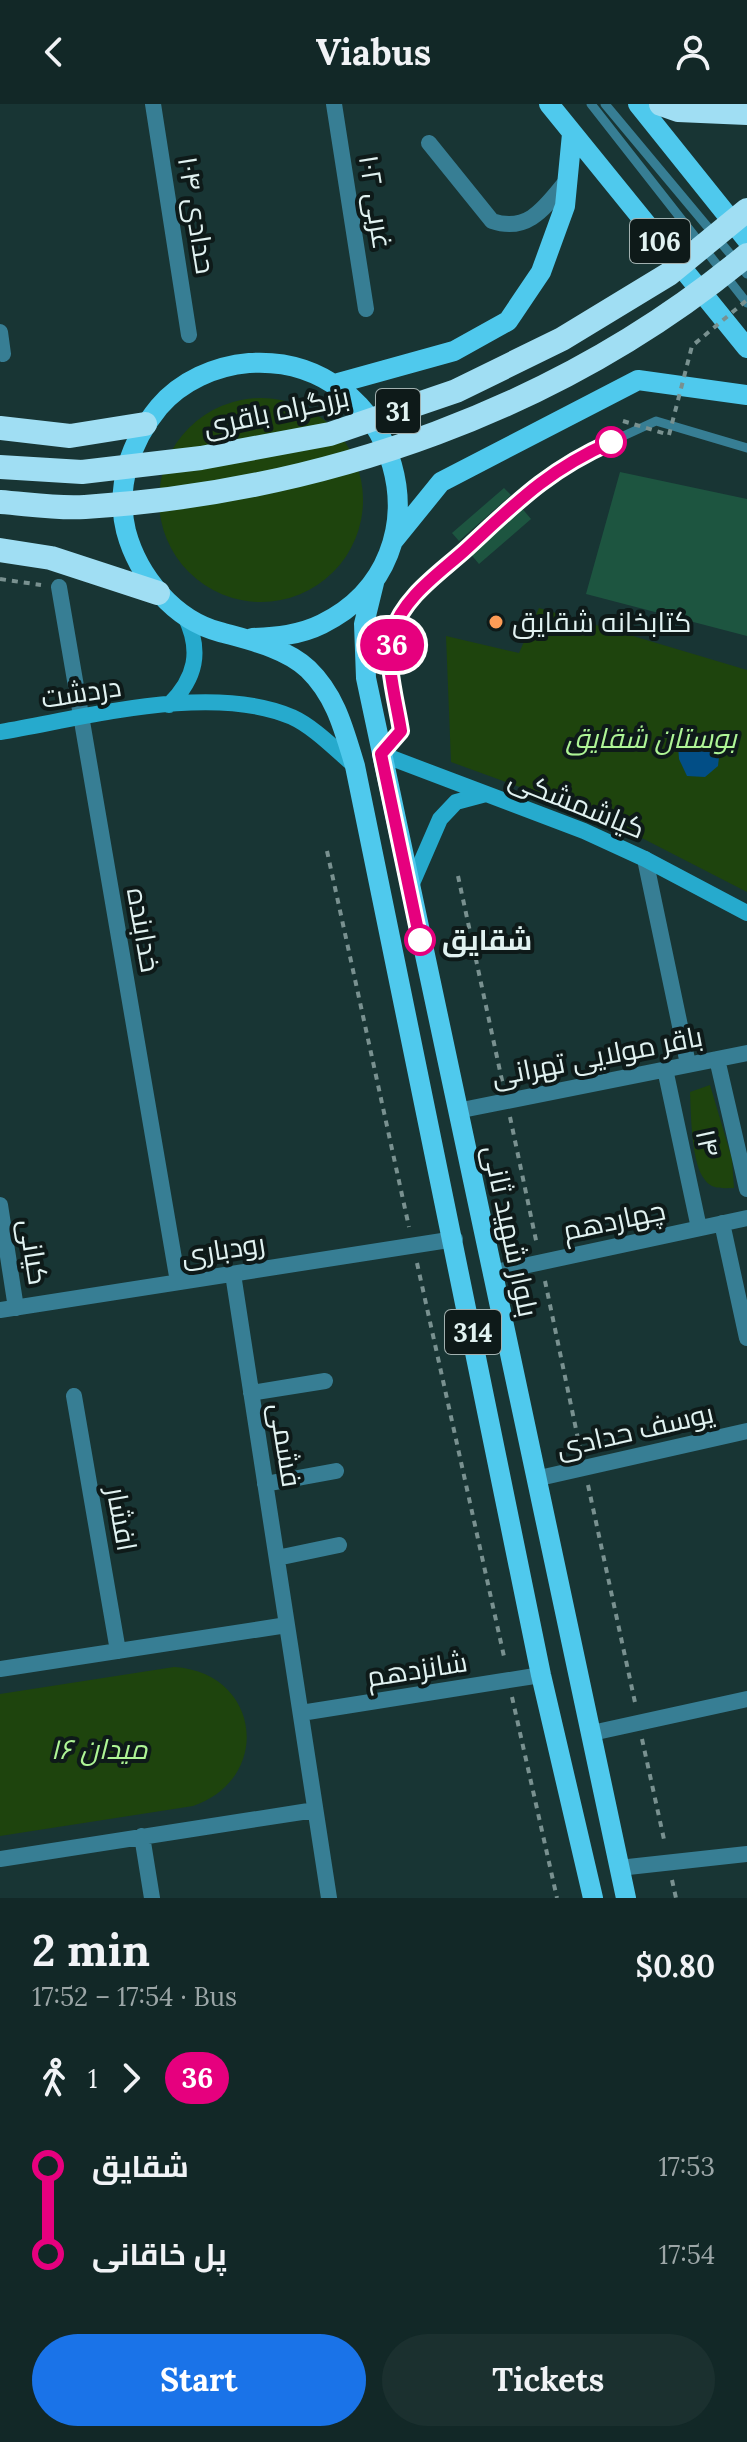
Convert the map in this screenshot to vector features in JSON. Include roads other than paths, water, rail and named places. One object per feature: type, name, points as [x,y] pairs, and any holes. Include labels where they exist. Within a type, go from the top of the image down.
[{"type":"highway","points":[[661,104],[678,110],[747,113]]},
{"type":"highway","name":"بزرگراه باقری","points":[[0,467],[82,472],[201,458],[330,434],[456,391],[562,339],[669,274],[747,210]]},
{"type":"highway","name":"31","points":[[0,502],[82,507],[207,493],[338,467],[470,423],[578,370],[690,303],[747,255]]},
{"type":"highway","points":[[0,428],[70,436],[145,424]]},
{"type":"highway","points":[[0,550],[51,558],[158,593]]},
{"type":"main road","name":"106","points":[[549,104],[747,348]]},
{"type":"main road","name":"106","points":[[638,104],[747,240]]},
{"type":"main road","points":[[335,384],[454,351],[508,321],[541,272],[565,206],[572,134]]},
{"type":"main road","points":[[392,543],[398,507],[391,460],[383,437],[363,407],[335,384],[303,368],[279,364],[232,364],[197,376],[168,397],[145,424],[129,457],[122,493],[125,529],[137,563],[158,593],[185,616],[217,632],[252,638],[288,636],[322,624],[353,603],[376,575],[392,543],[441,482],[638,380],[747,395]]},
{"type":"main road","name":"بلوار شهید ثانی","points":[[376,575],[364,624],[366,678],[626,1898]]},
{"type":"main road","points":[[169,705],[183,691],[193,673],[194,634],[185,616]]},
{"type":"main road","name":"بلوار شهید ثانی","points":[[252,638],[307,668],[336,703],[355,766],[455,1239],[541,1675],[593,1898]]},
{"type":"main road","name":"دردشت","points":[[0,732],[169,705],[248,703],[294,718],[355,766]]},
{"type":"main road","name":"کیاشمشکی","points":[[381,754],[645,859],[747,913]]},
{"type":"main road","points":[[410,889],[440,819],[456,802],[486,794]]},
{"type":"main road","points":[[516,1546],[548,1538]]},
{"type":"street","name":"حدادی ۱۰۴","points":[[153,104],[189,335]]},
{"type":"street","name":"۱۰۲ غربی","points":[[334,104],[366,309]]},
{"type":"street","points":[[429,143],[492,221],[508,227],[527,222],[570,177]]},
{"type":"street","points":[[0,332],[3,354]]},
{"type":"street","name":"خدابنده","points":[[59,587],[178,1282]]},
{"type":"street","points":[[645,859],[688,1064]]},
{"type":"street","name":"باقر مولایی تهرانی","points":[[457,1111],[747,1053]]},
{"type":"street","points":[[717,1059],[747,1189]]},
{"type":"street","name":"۱۴","points":[[665,1069],[699,1228]]},
{"type":"street","name":"کیانی","points":[[0,1205],[8,1309]]},
{"type":"street","name":"چهاردهم","points":[[491,1273],[747,1218]]},
{"type":"street","points":[[722,1223],[747,1338]]},
{"type":"street","name":"رودباری","points":[[8,1309],[455,1239]]},
{"type":"street","name":"فشمی","points":[[233,1274],[287,1625]]},
{"type":"street","points":[[251,1393],[325,1381]]},
{"type":"street","name":"افشار","points":[[74,1396],[118,1651]]},
{"type":"street","name":"یوسف حدادی","points":[[535,1479],[747,1431]]},
{"type":"street","points":[[265,1484],[336,1471]]},
{"type":"street","points":[[277,1558],[339,1545]]},
{"type":"street","points":[[0,1669],[287,1625],[329,1898]]},
{"type":"street","name":"شانزدهم","points":[[301,1713],[541,1675]]},
{"type":"street","points":[[592,1733],[747,1699]]},
{"type":"street","points":[[0,1859],[315,1810]]},
{"type":"street","points":[[142,1836],[152,1898]]},
{"type":"street","points":[[619,1868],[747,1854]]},
{"type":"lane","points":[[591,104],[747,302]]},
{"type":"lane","points":[[605,104],[747,274]]},
{"type":"lane","points":[[381,754],[401,731],[392,678],[392,634],[421,585],[524,493],[569,461],[656,421],[747,448]]},
{"type":"water","points":[[710,734],[720,748],[718,766],[705,777],[687,776],[679,759],[678,745],[694,736]]},
{"type":"place","name":"کتابخانه شقایق","points":[[496,622]]},
{"type":"place","name":"شقایق","points":[[420,940]]},
{"type":"park label","name":"بوستان شقایق","points":[[651,738]]},
{"type":"park label","name":"میدان ۱۶","points":[[99,1749]]}]
